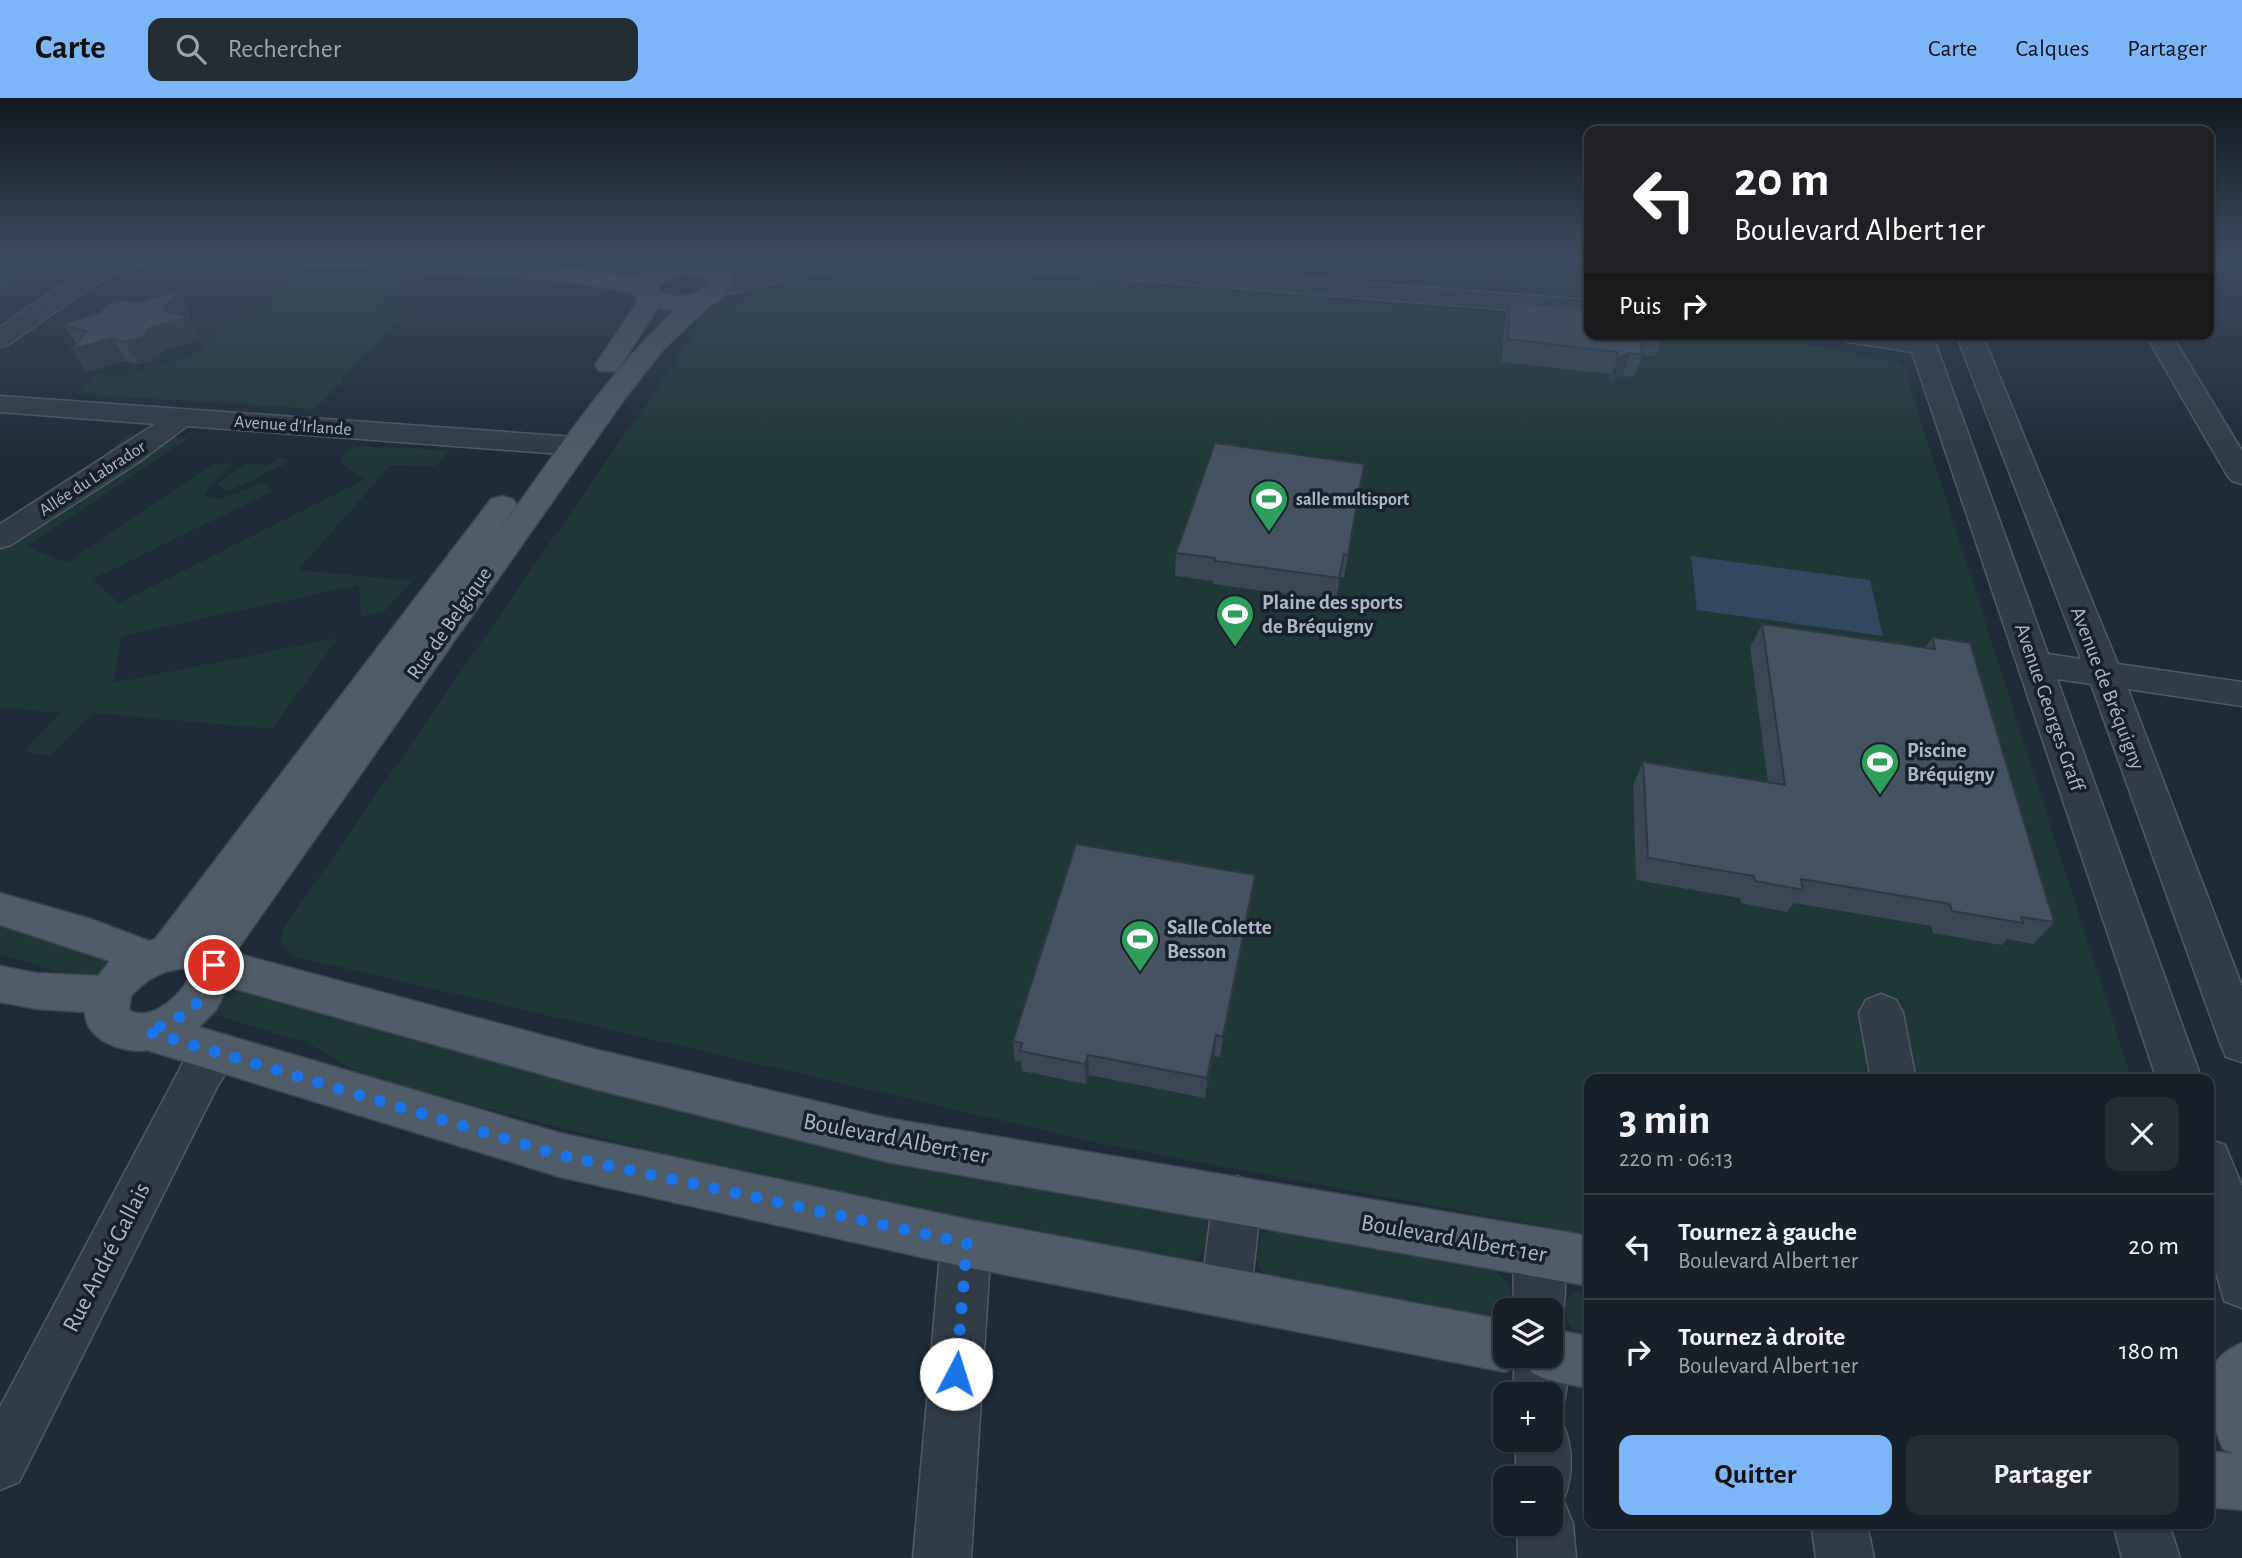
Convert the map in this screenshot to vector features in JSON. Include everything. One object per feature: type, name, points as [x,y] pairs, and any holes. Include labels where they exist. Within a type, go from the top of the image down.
[{"type":"main road","name":"Rue de Belgique","points":[[211,962],[562,445],[634,324]]},
{"type":"main road","name":"Rue de Belgique","points":[[159,956],[255,840],[562,445],[674,324]]},
{"type":"main road","name":"Boulevard Albert 1er","points":[[0,909],[159,956],[184,951],[211,962],[594,1069],[887,1140],[1584,1260]]},
{"type":"main road","points":[[159,956],[119,981],[109,995],[107,1018],[113,1026],[133,1032],[146,1031],[179,1018],[194,1007],[210,982],[211,962]]},
{"type":"main road","points":[[0,984],[43,992],[109,995]]},
{"type":"main road","points":[[146,1031],[560,1155],[967,1243],[1493,1344]]},
{"type":"main road","points":[[1563,1357],[1584,1361]]},
{"type":"main road","points":[[2229,1370],[2231,1405],[2242,1430]]},
{"type":"main road","points":[[2214,1480],[2242,1482]]},
{"type":"street","points":[[0,339],[21,324]]},
{"type":"street","name":"Avenue Georges Graff","points":[[1921,340],[2178,1074]]},
{"type":"street","name":"Avenue de Bréquigny","points":[[1971,340],[2104,673],[2242,1043]]},
{"type":"street","points":[[2162,340],[2242,475]]},
{"type":"street","name":"Avenue d'Irlande","points":[[4,401],[562,445]]},
{"type":"street","name":"Allée du Labrador","points":[[0,538],[129,456],[183,416]]},
{"type":"street","points":[[2035,664],[2242,694]]},
{"type":"street","points":[[1881,1013],[1893,1074]]},
{"type":"street","name":"Rue André Gallais","points":[[0,1462],[201,1073],[216,1054]]},
{"type":"street","points":[[2214,1173],[2236,1219],[2242,1283]]},
{"type":"street","points":[[1226,1292],[1237,1199]]},
{"type":"street","points":[[942,1558],[967,1243]]},
{"type":"street","points":[[1538,1252],[1539,1298]]},
{"type":"street","points":[[1840,1529],[1845,1558]]},
{"type":"street","points":[[2142,1529],[2151,1558]]},
{"type":"street","points":[[1545,1536],[1546,1558]]},
{"type":"green space","points":[[233,324],[398,324],[341,379],[344,380],[315,409],[74,394],[96,374],[123,377],[196,353],[218,332]]},
{"type":"green space","name":"Plaine des sports de Bréquigny","points":[[703,324],[1584,324],[1584,340],[1787,340],[1898,363],[1904,368],[2130,1074],[1584,1074],[1584,1234],[1108,1145],[292,956],[280,943],[284,928],[698,328]]},
{"type":"green space","points":[[129,434],[189,438],[27,547],[67,563],[214,464],[234,463],[204,493],[206,497],[220,499],[266,482],[273,491],[93,579],[119,603],[364,480],[339,461],[352,446],[450,450],[436,466],[391,465],[298,570],[412,581],[386,610],[361,617],[359,585],[121,636],[113,683],[338,638],[272,729],[93,713],[49,756],[24,751],[60,713],[0,707],[0,528],[84,472]]},
{"type":"green space","points":[[283,457],[290,462],[226,492],[217,484],[247,463],[267,465]]},
{"type":"green space","points":[[0,920],[139,962],[111,988],[0,954]]},
{"type":"green space","points":[[223,980],[1200,1213],[1209,1223],[1210,1250],[1197,1260],[1182,1262],[786,1185],[369,1079],[306,1042],[201,1011]]},
{"type":"green space","points":[[1276,1228],[1488,1263],[1508,1284],[1513,1298],[1493,1298],[1493,1321],[1277,1283],[1261,1270],[1255,1259],[1262,1234]]},
{"type":"green space","points":[[1584,1288],[1584,1338],[1571,1326],[1563,1304],[1572,1294]]},
{"type":"water","points":[[1691,556],[1870,580],[1883,636],[1697,610]]},
{"type":"building","points":[[62,324],[163,324],[149,328],[144,337],[124,342],[112,338],[71,350],[86,331]]},
{"type":"building","points":[[1509,324],[1584,324],[1584,340],[1641,340],[1642,355],[1630,353],[1617,358],[1617,352],[1508,339]]},
{"type":"building","name":"salle multisport","points":[[1215,443],[1364,464],[1348,555],[1344,554],[1339,578],[1176,553]]},
{"type":"building","name":"Piscine Bréquigny","points":[[1762,624],[1935,649],[1932,637],[1970,643],[2054,922],[2021,917],[2023,923],[1952,911],[1950,904],[1801,879],[1803,890],[1755,881],[1754,876],[1648,858],[1643,762],[1785,785]]},
{"type":"building","name":"Salle Colette Besson","points":[[1076,844],[1255,875],[1223,1037],[1216,1035],[1207,1078],[1088,1055],[1085,1064],[1020,1051],[1022,1043],[1013,1041]]},
{"type":"place","name":"salle multisport","points":[[1269,533]]},
{"type":"place","name":"Plaine des sports de Bréquigny","points":[[1235,648]]},
{"type":"place","name":"Piscine Bréquigny","points":[[1880,796]]},
{"type":"place","name":"Salle Colette Besson","points":[[1140,973]]},
{"type":"route","points":[[214,965],[204,995],[194,1007],[163,1026],[146,1031],[560,1155],[967,1243],[956,1374]]}]
